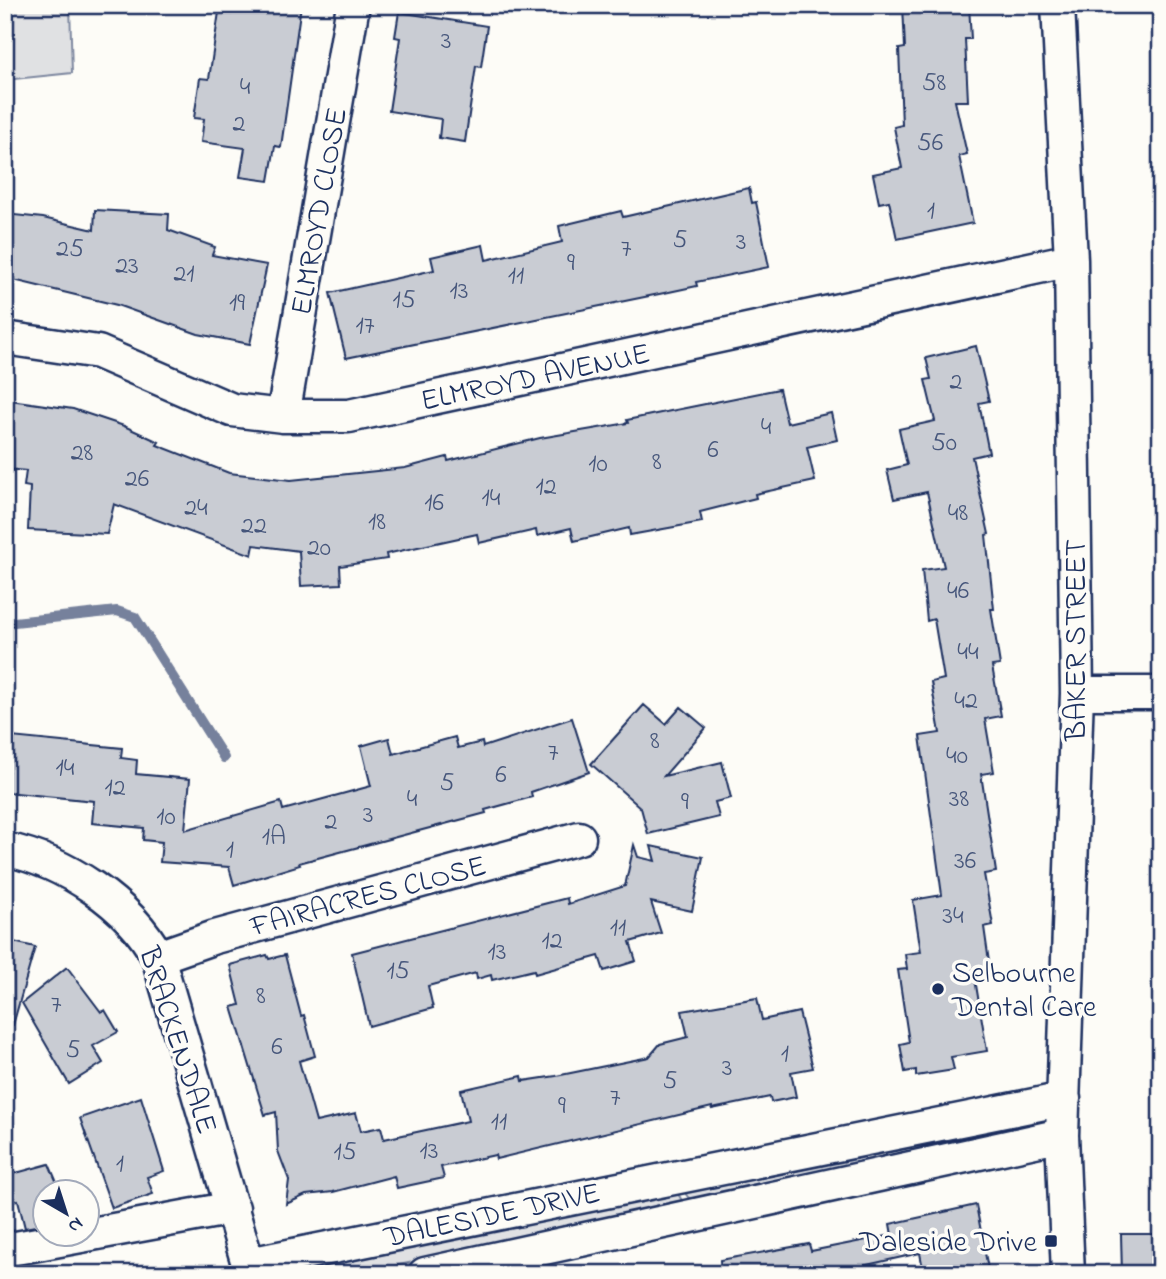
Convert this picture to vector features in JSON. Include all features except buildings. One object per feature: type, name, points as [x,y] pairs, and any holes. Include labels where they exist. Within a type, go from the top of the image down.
[{"type":"street","name":"ELMROYD CLOSE","points":[[283,416],[353,5]]},
{"type":"street","name":"BAKER STREET","points":[[1058,5],[1071,260],[1077,693],[1062,1136],[1068,1274]]},
{"type":"street","name":"ELMROYD AVENUE","points":[[5,338],[98,352],[232,410],[283,416],[349,416],[1071,260]]},
{"type":"street","points":[[1077,693],[1161,693]]},
{"type":"street","name":"FAIRACRES CLOSE","points":[[158,957],[215,937],[579,838]]},
{"type":"street","name":"BRACKENDALE","points":[[5,849],[23,853],[61,870],[98,892],[147,936],[158,957],[250,1269]]},
{"type":"street","name":"DALESIDE DRIVE","points":[[250,1269],[1064,1099]]},
{"type":"street","name":"DALESIDE DRIVE","points":[[425,1274],[1062,1136]]},
{"type":"street","points":[[5,1250],[233,1208]]},
{"type":"shaded area","points":[[5,5],[70,5],[72,73],[5,80]]},
{"type":"shaded area","points":[[1019,1118],[1021,1135],[692,1203],[683,1190]]},
{"type":"shaded area","points":[[676,1191],[685,1205],[356,1274],[285,1274]]},
{"type":"waterway","points":[[5,623],[117,611],[135,617],[224,758]]},
{"type":"place","name":"Selbourne Dental Care","points":[[938,989]]},
{"type":"place","name":"Daleside Drive","points":[[1051,1241]]}]
